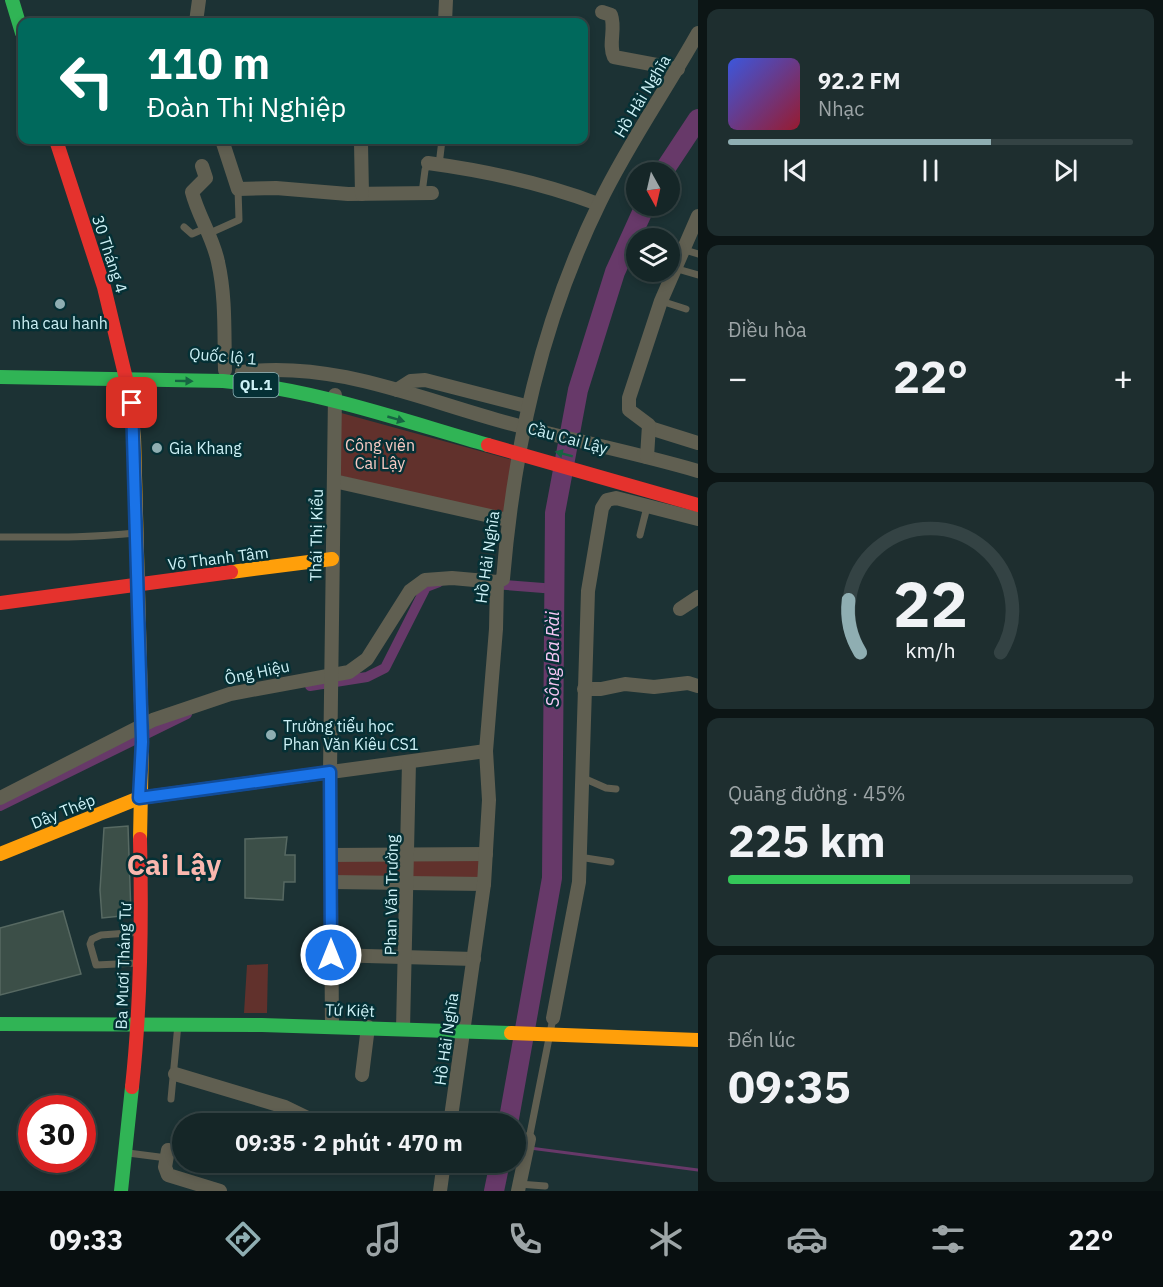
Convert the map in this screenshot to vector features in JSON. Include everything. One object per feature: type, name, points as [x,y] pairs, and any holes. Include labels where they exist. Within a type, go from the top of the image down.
[{"type":"main road","points":[[12,0],[18,20]]},
{"type":"main road","name":"30 Tháng 4","points":[[57,144],[97,264],[127,374]]},
{"type":"main road","name":"Quốc lộ 1","points":[[0,366],[255,384],[416,411],[506,444]]},
{"type":"main road","name":"Quốc lộ 1","points":[[0,377],[225,370],[242,372],[335,397]]},
{"type":"main road","points":[[127,374],[134,437],[138,584]]},
{"type":"main road","name":"Cầu Cai Lậy","points":[[506,444],[617,475]]},
{"type":"main road","name":"QL.1","points":[[617,475],[698,494]]},
{"type":"main road","name":"QL.1","points":[[617,475],[698,505]]},
{"type":"main road","name":"Võ Thanh Tâm","points":[[0,603],[332,559]]},
{"type":"main road","name":"Ba Mươi Tháng Tư","points":[[121,1191],[138,1022],[142,932],[139,798],[142,742],[138,584]]},
{"type":"main road","name":"Dây Thép","points":[[0,854],[139,798]]},
{"type":"main road","name":"Tứ Kiệt","points":[[0,1024],[178,1022],[465,1031],[547,1038],[698,1040]]},
{"type":"street","points":[[196,18],[200,0]]},
{"type":"street","points":[[445,18],[446,0]]},
{"type":"street","points":[[602,12],[611,15],[614,23],[611,51],[614,57],[678,69]]},
{"type":"street","name":"Hồ Hải Nghĩa","points":[[452,1113],[484,884],[489,800],[486,751],[496,629],[496,588],[503,579],[508,520],[526,406],[561,295],[598,204],[698,33]]},
{"type":"street","points":[[223,144],[238,189],[276,188],[321,193],[362,194],[427,193]]},
{"type":"street","points":[[361,144],[362,194]]},
{"type":"street","points":[[433,164],[490,172],[562,190],[598,204]]},
{"type":"street","points":[[202,166],[206,178],[192,192],[209,230],[223,294],[225,370]]},
{"type":"street","points":[[680,254],[698,216]]},
{"type":"street","points":[[647,457],[650,428],[647,422],[629,410],[628,403],[668,282]]},
{"type":"street","name":"Cầu Cai Lậy","points":[[242,372],[273,368],[307,370],[356,379],[515,425],[698,471]]},
{"type":"street","points":[[397,390],[411,381],[425,380],[526,406]]},
{"type":"street","name":"Thái Thị Kiểu","points":[[330,772],[335,397]]},
{"type":"street","points":[[650,428],[698,443]]},
{"type":"street","points":[[333,481],[508,520]]},
{"type":"street","points":[[553,1018],[577,898],[588,591],[602,508],[607,500],[616,498],[698,519]]},
{"type":"street","name":"Ông Hiệu","points":[[0,797],[153,720],[230,694],[349,672],[367,659],[410,591],[418,584],[435,578],[496,588]]},
{"type":"street","points":[[680,609],[698,597]]},
{"type":"street","points":[[584,689],[601,690],[625,684],[654,687],[688,683],[698,686]]},
{"type":"street","points":[[139,798],[486,751]]},
{"type":"street","name":"Phan Văn Trường","points":[[403,1029],[409,762]]},
{"type":"street","points":[[330,772],[332,1026]]},
{"type":"street","points":[[330,855],[486,854]]},
{"type":"street","points":[[331,882],[484,884]]},
{"type":"street","points":[[331,955],[474,959]]},
{"type":"street","points":[[362,1075],[368,1027]]},
{"type":"street","points":[[175,1074],[285,1107],[297,1113]]},
{"type":"street","points":[[518,1188],[528,1146]]},
{"type":"street","points":[[167,1154],[165,1172],[173,1177],[220,1191]]},
{"type":"street","points":[[440,1191],[442,1173]]},
{"type":"street","points":[[171,1191],[173,1177]]},
{"type":"lane","points":[[427,193],[425,170],[433,164],[440,144]]},
{"type":"lane","points":[[184,227],[192,234],[239,220],[238,189]]},
{"type":"lane","points":[[682,249],[698,254]]},
{"type":"lane","points":[[680,270],[698,275]]},
{"type":"lane","points":[[661,301],[686,309]]},
{"type":"lane","points":[[640,535],[647,507]]},
{"type":"lane","points":[[0,537],[70,538],[137,532]]},
{"type":"lane","points":[[581,777],[606,788],[616,789]]},
{"type":"lane","points":[[579,857],[611,862]]},
{"type":"lane","points":[[141,963],[96,965],[90,944],[92,939],[101,935],[142,932]]},
{"type":"lane","points":[[528,1146],[547,1038],[553,1018]]},
{"type":"lane","points":[[171,1099],[178,1022]]},
{"type":"lane","points":[[125,1152],[167,1154]]},
{"type":"lane","points":[[518,1188],[545,1186]]},
{"type":"green space","name":"Công viên Cai Lậy","points":[[334,411],[524,463],[510,519],[334,474]]},
{"type":"green space","points":[[486,854],[484,884],[331,882],[330,855]]},
{"type":"green space","points":[[268,964],[267,1013],[244,1013],[247,965]]},
{"type":"building","points":[[128,826],[131,915],[102,918],[100,890],[104,828]]},
{"type":"building","points":[[287,837],[285,855],[295,855],[295,882],[284,882],[283,900],[245,898],[245,839]]},
{"type":"building","points":[[63,911],[81,974],[0,995],[0,928]]},
{"type":"waterway","name":"Sông Ba Rài","points":[[670,162],[698,119]]},
{"type":"waterway","name":"Sông Ba Rài","points":[[510,1113],[552,878],[555,513],[578,390],[615,272],[640,216]]},
{"type":"waterway","points":[[310,686],[367,677],[385,668],[426,587],[439,582]]},
{"type":"waterway","points":[[493,584],[556,589]]},
{"type":"waterway","points":[[0,806],[187,714]]},
{"type":"waterway","points":[[530,1148],[698,1170]]},
{"type":"waterway","name":"Sông Ba Rài","points":[[494,1191],[498,1173]]},
{"type":"traffic: fast","points":[[12,0],[18,20]]},
{"type":"traffic: fast","points":[[0,377],[223,381],[257,385],[324,398],[488,445]]},
{"type":"traffic: fast","points":[[0,1024],[262,1025],[511,1033]]},
{"type":"traffic: fast","points":[[121,1191],[132,1087]]},
{"type":"traffic: slow","points":[[128,387],[134,437],[142,742],[140,839]]},
{"type":"traffic: slow","points":[[231,572],[332,559]]},
{"type":"traffic: slow","points":[[0,854],[139,798]]},
{"type":"traffic: slow","points":[[511,1033],[698,1040]]},
{"type":"traffic: jam","points":[[57,144],[104,287],[128,387]]},
{"type":"traffic: jam","points":[[488,445],[698,505]]},
{"type":"traffic: jam","points":[[0,603],[231,572]]},
{"type":"traffic: jam","points":[[132,1087],[140,963],[140,839]]},
{"type":"place","name":"nha cau hanh","points":[[60,304]]},
{"type":"place","name":"Gia Khang","points":[[157,448]]},
{"type":"place","name":"Trường tiểu học Phan Văn Kiêu CS1","points":[[271,735]]},
{"type":"district","name":"Cai Lậy","points":[[174,865]]},
{"type":"route","points":[[132,403],[142,742],[139,798],[330,772],[331,955]]}]
